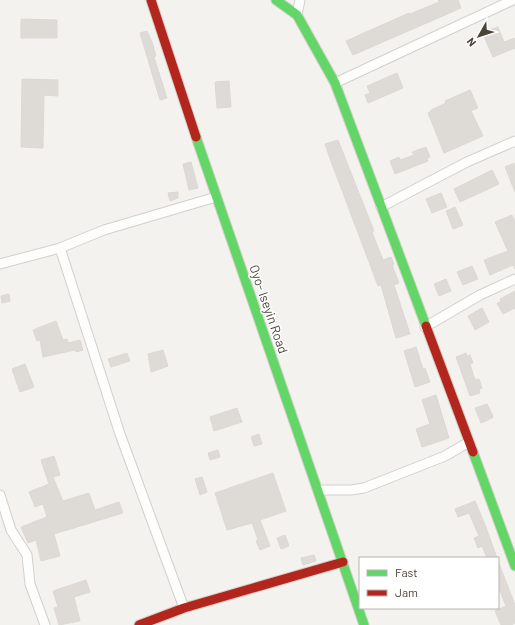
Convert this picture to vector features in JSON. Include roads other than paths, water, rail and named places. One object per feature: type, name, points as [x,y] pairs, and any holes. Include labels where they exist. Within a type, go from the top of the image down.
[{"type":"street","points":[[151,1],[161,0]]},
{"type":"street","points":[[276,0],[297,15],[335,83],[515,566]]},
{"type":"street","points":[[297,15],[300,0]]},
{"type":"street","points":[[335,83],[513,0]]},
{"type":"street","name":"Oyo- Iseyin Road","points":[[151,1],[216,197],[364,625]]},
{"type":"street","points":[[381,207],[467,162],[515,141]]},
{"type":"street","points":[[0,264],[60,248],[104,230],[216,197]]},
{"type":"street","points":[[60,248],[120,434],[184,608]]},
{"type":"street","points":[[425,327],[480,295],[515,279]]},
{"type":"street","points":[[318,490],[351,490],[364,488],[445,456],[469,442]]},
{"type":"street","points":[[0,495],[11,530],[27,555],[30,584],[45,625]]},
{"type":"street","points":[[139,625],[184,608],[343,562]]}]
